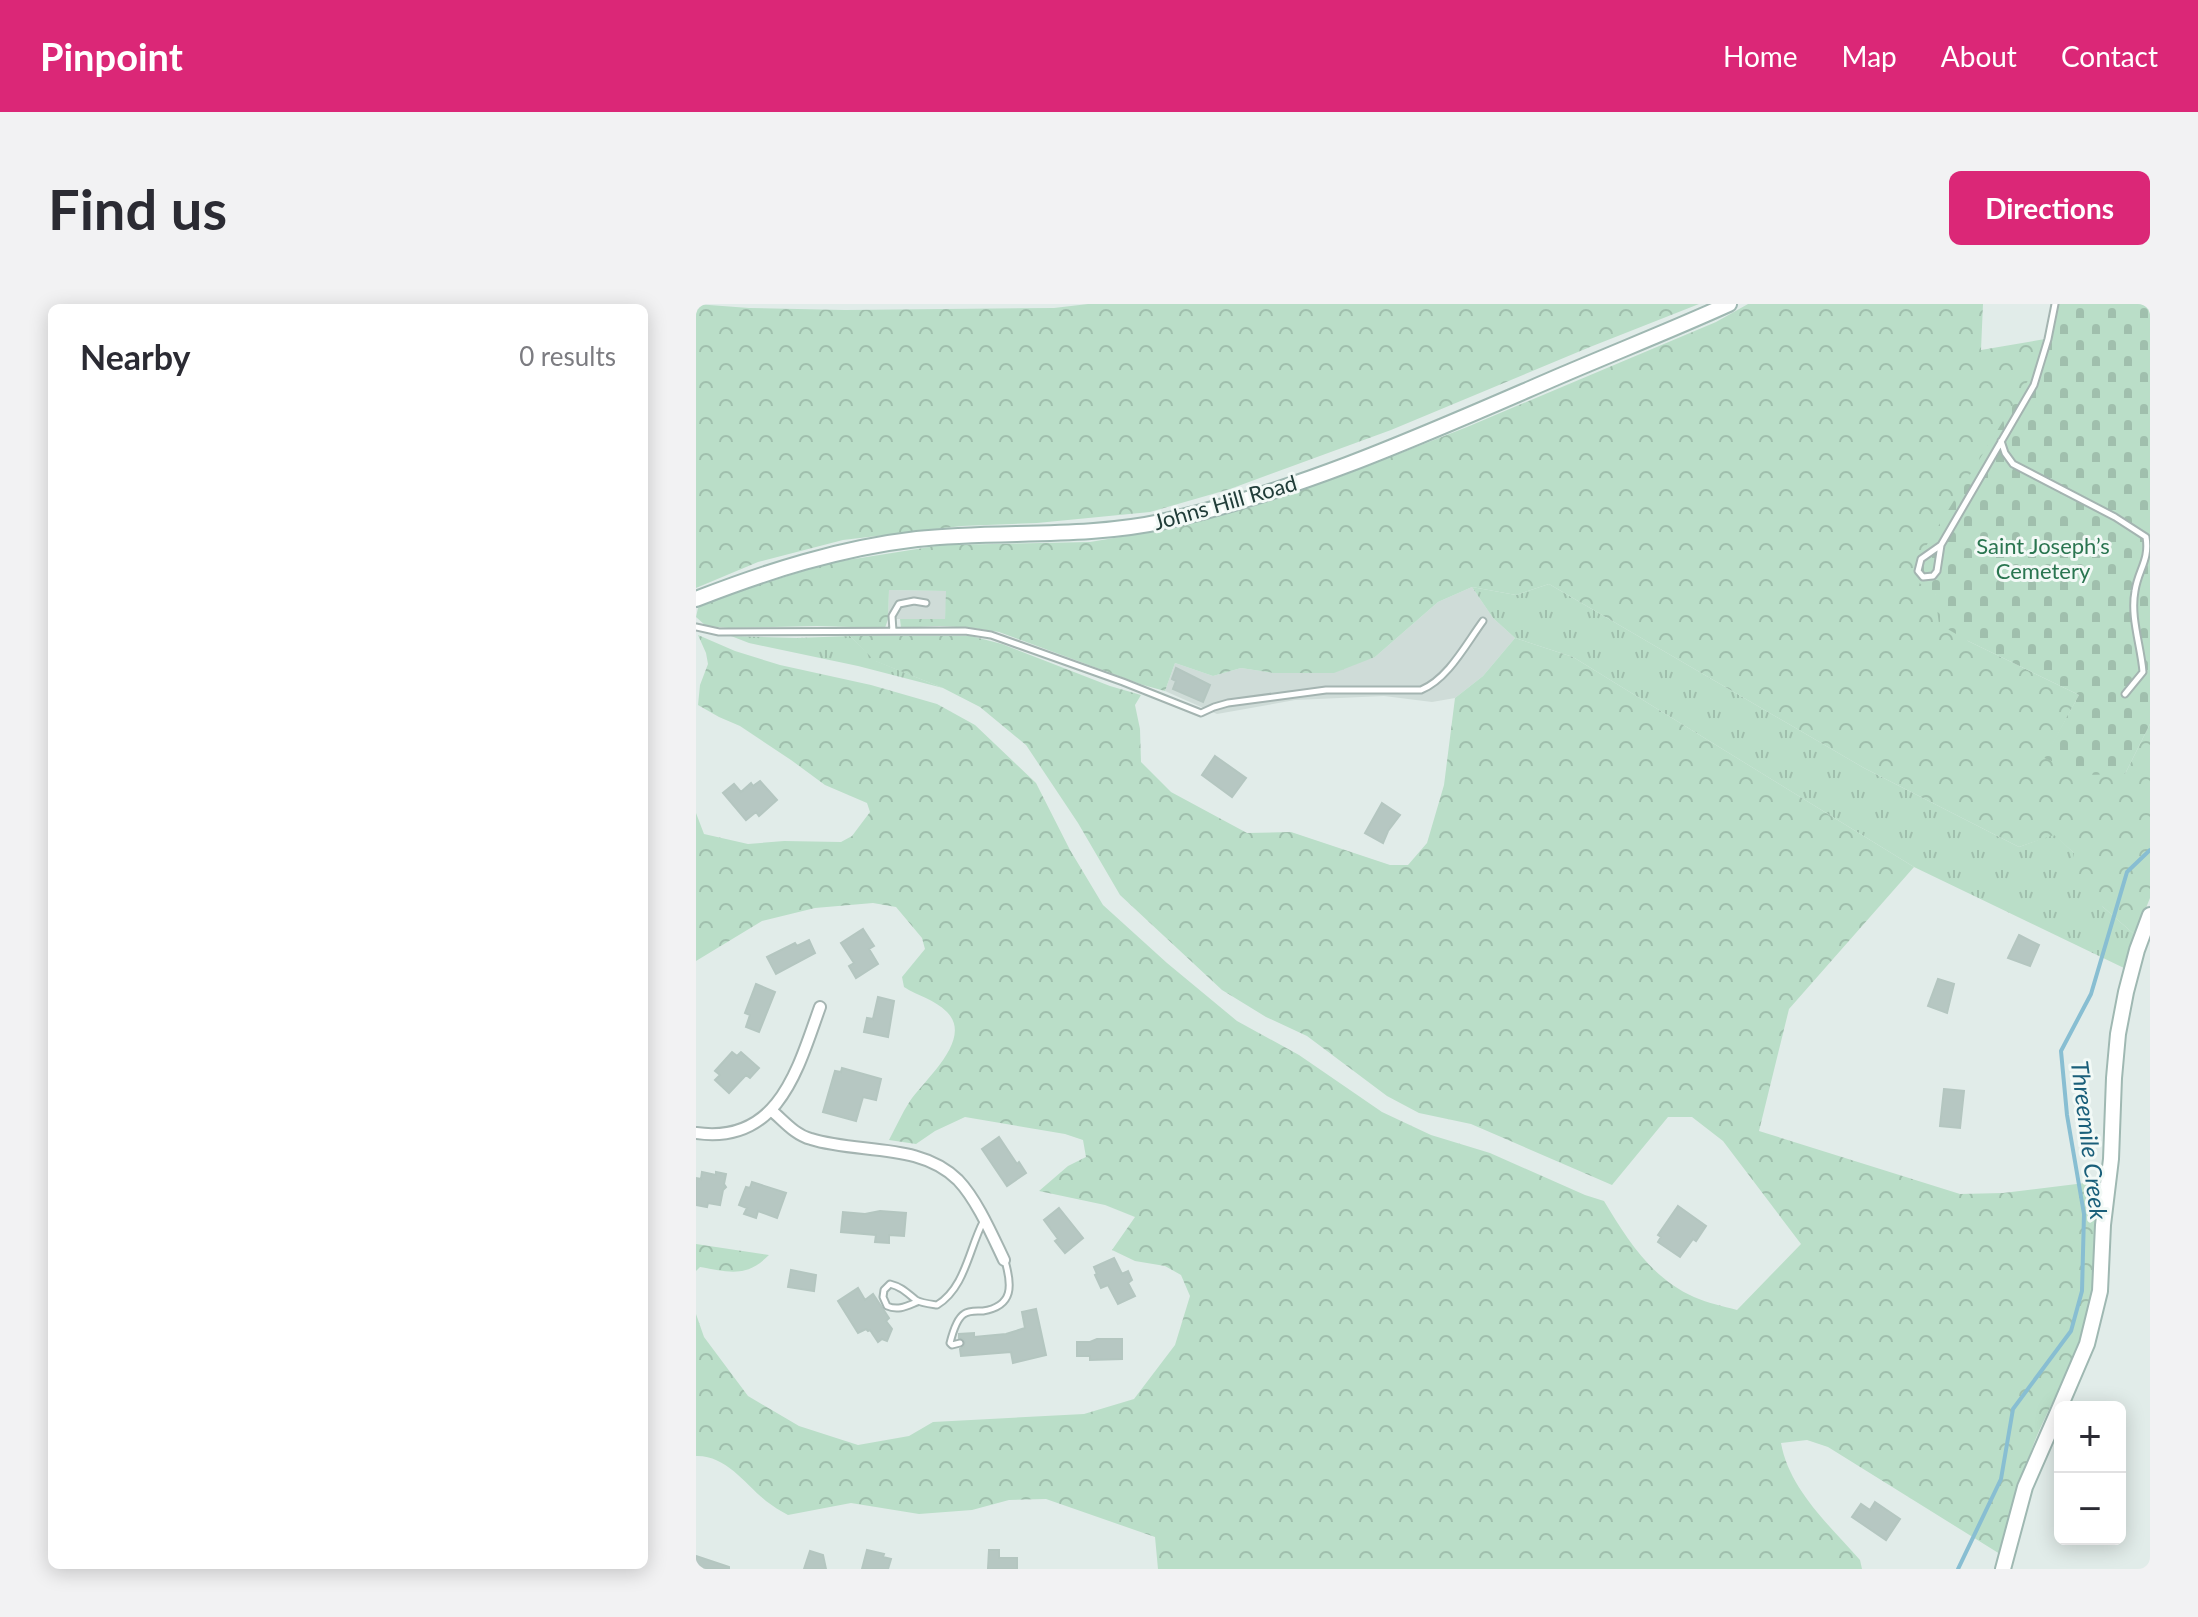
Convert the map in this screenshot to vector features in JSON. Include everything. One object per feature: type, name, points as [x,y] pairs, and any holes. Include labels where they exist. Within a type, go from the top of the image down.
[{"type":"main road","name":"Johns Hill Road","points":[[696,599],[785,566],[873,546],[967,535],[1113,529],[1163,521],[1270,493],[1455,423],[1729,304]]},
{"type":"main road","points":[[2063,1401],[2087,1344],[2100,1291],[2118,1034],[2126,992],[2145,942],[2150,915]]},
{"type":"main road","points":[[2003,1569],[2025,1487],[2054,1421]]},
{"type":"street","points":[[696,1133],[729,1133],[772,1111],[791,1085],[820,1007]]},
{"type":"street","points":[[772,1111],[793,1130],[812,1140],[910,1155],[937,1165],[957,1179],[970,1195],[1004,1260]]},
{"type":"lane","points":[[1941,545],[1921,559],[1918,571],[1923,577],[1933,576],[1937,571],[1941,545],[2037,376],[2055,304]]},
{"type":"lane","points":[[2001,441],[2013,464],[2115,517],[2146,537],[2149,554],[2136,586],[2134,605],[2143,672],[2125,694]]},
{"type":"lane","points":[[893,631],[892,616],[899,604],[914,601],[926,603]]},
{"type":"lane","points":[[696,627],[719,632],[965,631],[991,635],[1201,713],[1228,703],[1326,690],[1421,690],[1433,685],[1483,621]]},
{"type":"lane","points":[[917,1302],[910,1293],[896,1285],[890,1284],[884,1290],[887,1306],[892,1308],[900,1309],[917,1302],[937,1305],[946,1300],[964,1270],[984,1221]]},
{"type":"lane","points":[[960,1343],[950,1343],[963,1314],[992,1309],[1007,1297],[1010,1287],[1004,1260]]},
{"type":"shaded area","points":[[1472,587],[1493,618],[1515,638],[1483,676],[1455,698],[1432,702],[1384,696],[1295,700],[1217,714],[1165,691],[1175,663],[1213,676],[1241,668],[1273,673],[1375,657],[1438,602]]},
{"type":"shaded area","points":[[889,590],[947,591],[945,619],[888,619]]},
{"type":"green space","points":[[696,304],[845,310],[1054,308],[1088,304],[1699,304],[1391,430],[1230,489],[1150,512],[1037,523],[962,526],[843,540],[758,562],[696,588]]},
{"type":"green space","points":[[1748,304],[1983,304],[1981,350],[2045,339],[2035,369],[1935,594],[1968,641],[2079,695],[2045,758],[2125,774],[2150,724],[2150,898],[2135,935],[2103,907],[2070,871],[2074,853],[2054,835],[2019,847],[1864,768],[1549,584],[1516,595],[1472,587],[1438,602],[1375,657],[1334,673],[1273,673],[1241,668],[1213,676],[1175,663],[1165,691],[999,632],[940,626],[901,628],[900,619],[945,619],[946,591],[889,590],[885,628],[728,628],[706,626],[696,617],[698,608],[711,600],[829,563],[942,545],[1090,542],[1162,530],[1252,507],[1467,427],[1716,322]]},
{"type":"green space","name":"Saint Joseph’s Cemetery","points":[[2051,304],[2150,304],[2150,724],[2125,774],[2086,775],[2044,758],[2079,695],[1939,624],[1935,594],[1915,580],[1915,564],[2035,369],[2045,339]]},
{"type":"green space","points":[[1549,584],[1864,768],[2019,847],[2054,834],[2074,853],[2103,907],[2135,935],[2126,969],[1914,867],[1573,657],[1515,638],[1493,618],[1472,587],[1516,595]]},
{"type":"green space","points":[[698,635],[780,665],[871,685],[937,704],[975,725],[1036,783],[1070,850],[1103,905],[1237,1021],[1299,1055],[1382,1112],[1431,1135],[1490,1153],[1604,1201],[1631,1243],[1665,1279],[1694,1297],[1737,1310],[1801,1244],[1723,1141],[1692,1117],[1668,1117],[1612,1185],[1471,1124],[1419,1113],[1387,1096],[1307,1036],[1266,1017],[1222,990],[1120,895],[1078,823],[1026,745],[980,707],[943,688],[875,661],[850,636],[971,636],[1002,644],[1141,695],[1135,705],[1140,729],[1141,762],[1171,792],[1247,833],[1291,832],[1390,865],[1408,865],[1427,843],[1444,785],[1455,698],[1483,676],[1515,638],[1573,657],[1914,867],[1789,1009],[1759,1131],[1960,1194],[2003,1193],[2101,1181],[2096,1260],[2081,1338],[2031,1452],[2000,1554],[1828,1447],[1807,1440],[1781,1443],[1785,1460],[1802,1491],[1860,1560],[1862,1569],[1158,1569],[1155,1537],[1046,1499],[1009,1500],[972,1510],[919,1514],[851,1503],[788,1515],[766,1501],[726,1465],[696,1456],[696,1314],[704,1337],[748,1396],[799,1426],[858,1445],[909,1436],[933,1422],[1084,1414],[1134,1399],[1175,1345],[1190,1296],[1181,1275],[1165,1266],[1135,1261],[1112,1250],[1135,1217],[1105,1205],[1039,1191],[1068,1166],[1086,1157],[1083,1140],[1065,1134],[965,1117],[916,1144],[889,1140],[910,1101],[944,1059],[955,1034],[954,1023],[947,1012],[904,987],[902,977],[925,949],[922,938],[896,907],[873,903],[815,908],[762,921],[696,961],[696,813],[704,834],[748,844],[841,842],[852,836],[870,812],[867,803],[825,785],[740,726],[698,705],[700,685],[708,664]]},
{"type":"green space","points":[[731,636],[850,636],[876,661],[943,688],[749,643]]},
{"type":"green space","points":[[696,1244],[769,1255],[753,1267],[737,1272],[700,1267],[696,1271]]},
{"type":"building","points":[[1176,668],[1210,685],[1203,702],[1173,689],[1176,681],[1172,679]]},
{"type":"building","points":[[1215,756],[1246,778],[1232,797],[1202,775]]},
{"type":"building","points":[[760,781],[777,800],[759,816],[756,812],[746,820],[723,793],[734,784],[741,792],[751,783],[753,786]]},
{"type":"building","points":[[1382,803],[1400,815],[1383,843],[1365,833]]},
{"type":"building","points":[[863,929],[874,946],[869,949],[878,964],[856,978],[849,966],[854,963],[841,943]]},
{"type":"building","points":[[2019,935],[2039,945],[2030,966],[2008,958]]},
{"type":"building","points":[[809,940],[815,953],[776,974],[767,957],[795,943],[797,946]]},
{"type":"building","points":[[1938,979],[1954,984],[1947,1013],[1928,1006]]},
{"type":"building","points":[[756,984],[775,992],[759,1032],[746,1027],[750,1015],[745,1013]]},
{"type":"building","points":[[878,997],[894,1001],[888,1037],[864,1032],[867,1018],[873,1019]]},
{"type":"building","points":[[732,1052],[737,1056],[741,1052],[759,1068],[750,1078],[746,1075],[729,1093],[715,1080],[720,1075],[715,1071]]},
{"type":"building","points":[[842,1068],[881,1079],[876,1100],[863,1097],[856,1121],[823,1112],[835,1071],[841,1072]]},
{"type":"building","points":[[1944,1089],[1964,1091],[1960,1128],[1940,1126]]},
{"type":"building","points":[[999,1137],[1026,1173],[1007,1186],[982,1149]]},
{"type":"building","points":[[702,1172],[726,1174],[726,1187],[720,1205],[696,1205],[696,1178],[701,1179]]},
{"type":"building","points":[[752,1182],[786,1193],[777,1218],[758,1211],[756,1218],[744,1214],[747,1208],[739,1205],[746,1187],[750,1188]]},
{"type":"building","points":[[1678,1206],[1706,1226],[1680,1257],[1658,1242],[1661,1237],[1658,1235]]},
{"type":"building","points":[[1059,1208],[1083,1238],[1065,1253],[1044,1220]]},
{"type":"building","points":[[880,1211],[906,1213],[904,1236],[889,1235],[889,1243],[875,1242],[876,1235],[841,1232],[843,1212],[865,1214]]},
{"type":"building","points":[[1114,1258],[1122,1274],[1128,1271],[1132,1280],[1128,1283],[1135,1296],[1118,1304],[1108,1285],[1101,1288],[1094,1267]]},
{"type":"building","points":[[791,1270],[816,1275],[814,1291],[788,1287]]},
{"type":"building","points":[[858,1288],[865,1300],[873,1294],[889,1318],[886,1321],[892,1329],[887,1341],[882,1339],[878,1342],[870,1330],[858,1333],[838,1301]]},
{"type":"building","points":[[1036,1309],[1046,1355],[1013,1363],[1011,1352],[961,1356],[960,1349],[965,1342],[959,1334],[974,1333],[974,1337],[1006,1334],[1025,1328],[1022,1312]]},
{"type":"building","points":[[1122,1339],[1122,1359],[1090,1360],[1090,1356],[1077,1356],[1077,1342]]},
{"type":"building","points":[[1875,1502],[1900,1519],[1886,1540],[1852,1517],[1861,1504],[1870,1510]]},
{"type":"building","points":[[867,1550],[891,1559],[888,1569],[862,1569]]},
{"type":"building","points":[[989,1550],[999,1550],[999,1558],[1017,1558],[1017,1569],[988,1569]]},
{"type":"building","points":[[810,1551],[823,1555],[826,1569],[804,1569]]},
{"type":"building","points":[[696,1556],[729,1567],[729,1569],[696,1569]]},
{"type":"waterway","name":"Threemile Creek","points":[[1958,1569],[2001,1479],[2013,1409],[2071,1331],[2082,1291],[2084,1214],[2067,1115],[2061,1051],[2091,994],[2127,872],[2150,850]]}]
